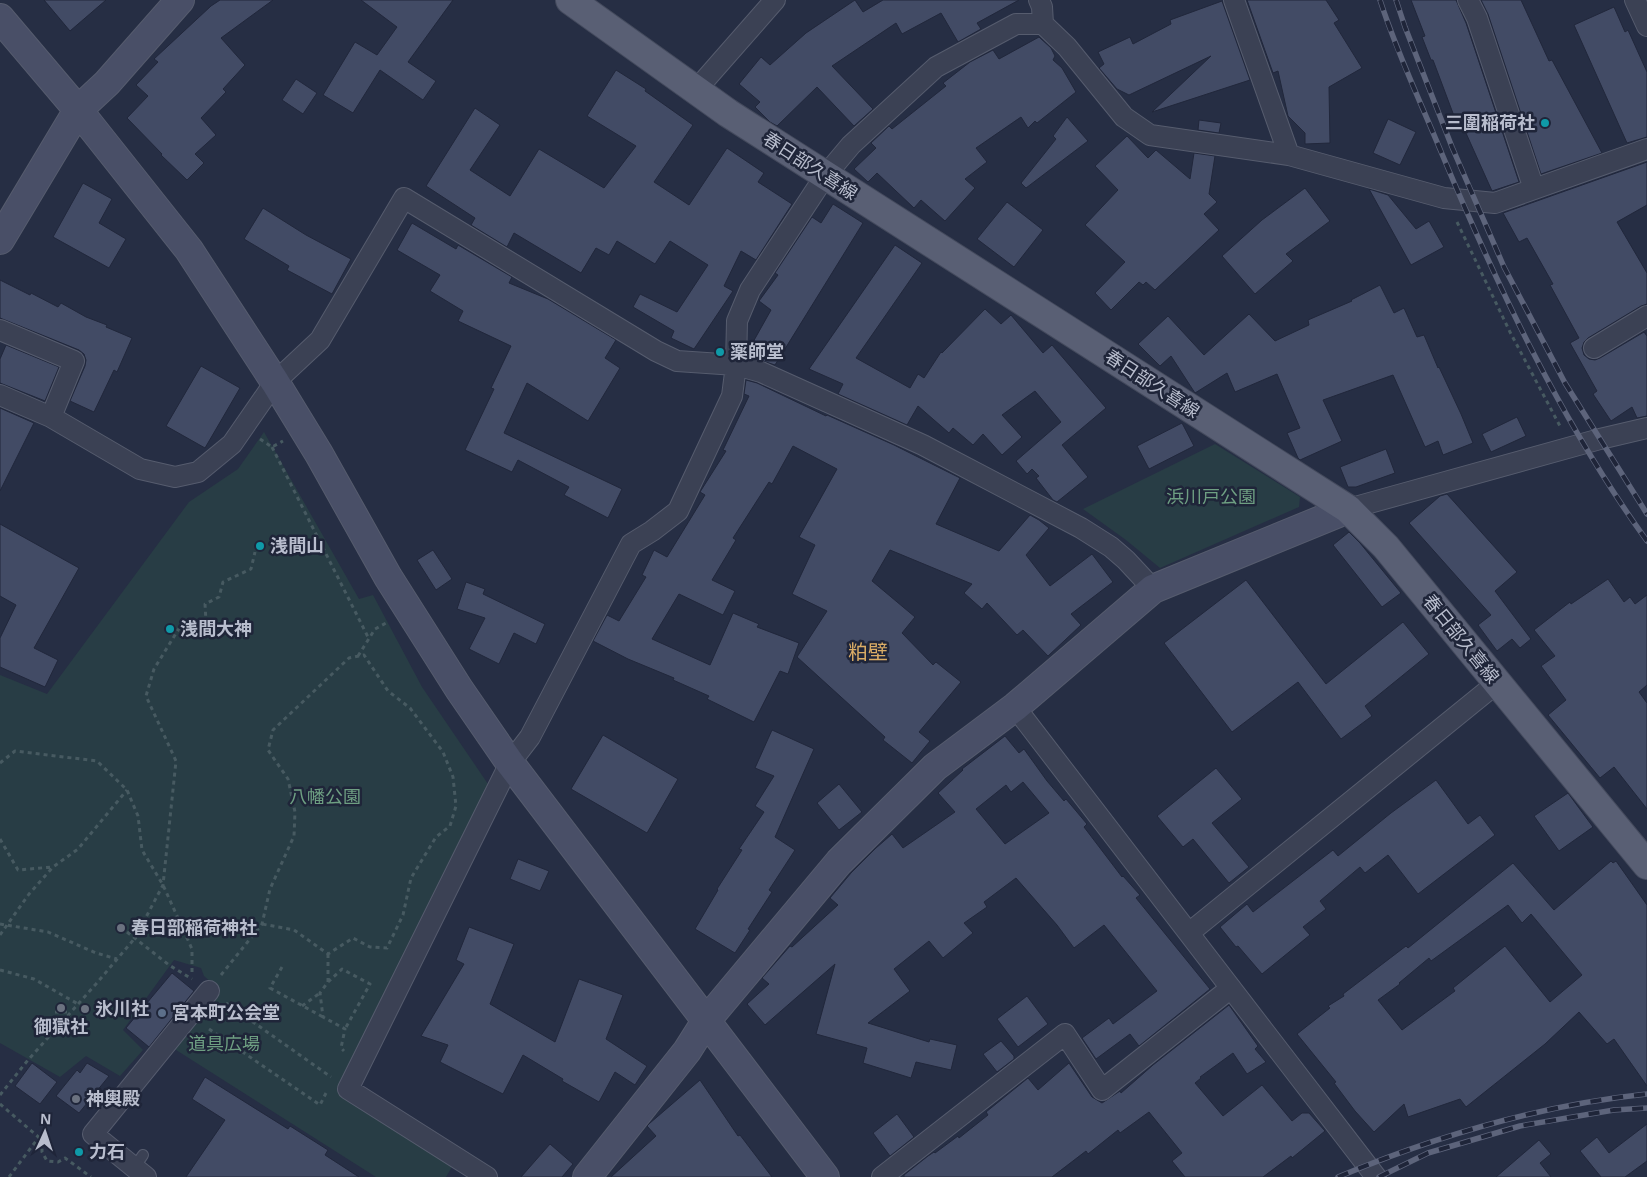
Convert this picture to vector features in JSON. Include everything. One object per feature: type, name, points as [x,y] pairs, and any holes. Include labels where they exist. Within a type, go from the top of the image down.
[{"type":"main road","name":"春日部久喜線","points":[[570,0],[696,90],[824,176],[1348,509],[1386,547],[1647,865]]},
{"type":"street","points":[[0,240],[78,110],[107,83],[180,0]]},
{"type":"street","points":[[696,90],[775,0]]},
{"type":"street","points":[[1039,0],[1042,7],[1043,24],[1067,48],[1124,117],[1150,135],[1289,155],[1445,198],[1495,203],[1647,149]]},
{"type":"street","points":[[1234,0],[1289,155]]},
{"type":"street","points":[[1468,0],[1477,18],[1534,189]]},
{"type":"street","points":[[1635,0],[1647,26]]},
{"type":"street","points":[[0,18],[78,110],[189,250],[304,429],[388,577],[459,689],[510,763],[825,1177]]},
{"type":"street","points":[[487,1177],[348,1089],[510,763],[530,737],[631,544],[678,511],[732,396],[736,365],[737,321],[750,290],[824,176],[851,145],[936,67],[1016,24],[1043,24]]},
{"type":"street","points":[[0,395],[51,417],[140,469],[175,477],[198,472],[232,444],[275,382],[320,340],[404,198],[676,361],[736,365],[761,372],[923,445],[1081,528],[1111,547],[1154,589]]},
{"type":"street","points":[[1594,348],[1647,316]]},
{"type":"street","points":[[0,330],[74,361],[51,417]]},
{"type":"street","points":[[587,1177],[687,1051],[706,1021],[839,862],[935,767],[1015,707],[1154,589],[1348,509],[1600,439],[1647,428]]},
{"type":"street","points":[[1189,933],[1497,683]]},
{"type":"street","points":[[1015,707],[1376,1177]]},
{"type":"street","points":[[882,1177],[1065,1034],[1102,1090],[1231,988]]},
{"type":"street","points":[[141,1167],[93,1134],[209,991]]},
{"type":"path","points":[[1445,198],[1510,332],[1571,448]]},
{"type":"path","points":[[243,428],[272,447],[369,639]]},
{"type":"path","points":[[272,447],[304,429]]},
{"type":"path","points":[[0,1095],[28,1060],[135,938],[163,884],[176,761],[146,696],[154,669],[183,622],[206,622],[206,604],[219,597],[223,582],[251,569],[255,552]]},
{"type":"path","points":[[358,656],[375,629],[408,609]]},
{"type":"path","points":[[328,954],[353,938],[370,947],[387,948],[404,915],[411,878],[436,838],[450,826],[456,806],[454,777],[443,752],[410,708],[388,691],[364,655],[349,658],[273,730],[268,750],[288,779],[295,812],[294,836],[270,889],[262,924],[209,991],[348,1089]]},
{"type":"path","points":[[0,763],[15,751],[98,761],[127,790],[138,816],[142,850],[163,884],[192,949],[192,979]]},
{"type":"path","points":[[0,935],[29,894],[53,867],[78,849],[127,790]]},
{"type":"path","points":[[0,839],[0,843],[18,870],[53,867]]},
{"type":"path","points":[[0,924],[48,932],[96,953],[117,959]]},
{"type":"path","points":[[262,924],[294,930],[328,954]]},
{"type":"path","points":[[127,932],[169,965]]},
{"type":"path","points":[[328,954],[328,982]]},
{"type":"path","points":[[282,967],[270,988],[345,1029]]},
{"type":"path","points":[[302,1006],[320,993],[328,982],[342,969],[370,984],[345,1029],[341,1048],[361,1063]]},
{"type":"path","points":[[0,970],[34,978],[78,1004]]},
{"type":"path","points":[[320,993],[324,1017]]},
{"type":"path","points":[[55,1012],[71,1012]]},
{"type":"path","points":[[209,1030],[320,1106],[326,1094]]},
{"type":"path","points":[[0,1104],[42,1140],[42,1152],[47,1161],[58,1162],[65,1158],[91,1177]]},
{"type":"path","points":[[9,1177],[39,1137]]},
{"type":"green space","points":[[264,432],[359,599],[373,595],[422,687],[488,784],[341,1094],[453,1165],[446,1177],[376,1177],[173,1048],[220,990],[204,976],[201,968],[174,960],[123,1030],[143,1050],[120,1076],[86,1056],[60,1077],[0,1043],[0,675],[47,694],[189,502],[238,469]]},
{"type":"green space","name":"浜川戸公園","points":[[1215,444],[1300,497],[1299,507],[1160,568],[1126,540],[1083,509]]},
{"type":"building","points":[[44,0],[106,0],[70,31]]},
{"type":"building","points":[[220,0],[273,0],[221,38],[245,65],[223,89],[226,92],[201,118],[216,135],[195,154],[204,163],[187,180],[127,118],[148,96],[136,85],[158,62],[154,59],[211,6]]},
{"type":"building","points":[[361,0],[453,0],[408,62],[436,81],[423,100],[380,70],[353,113],[323,95],[355,42],[377,55],[397,27]]},
{"type":"building","points":[[855,0],[863,12],[883,0],[1019,0],[977,23],[981,29],[958,42],[941,13],[902,34],[896,23],[832,66],[873,109],[854,126],[817,87],[777,126],[770,122],[755,107],[760,102],[739,84],[761,57],[770,65],[806,33]]},
{"type":"building","points":[[1247,0],[1326,0],[1339,20],[1334,23],[1362,68],[1329,87],[1330,143],[1305,144],[1305,133],[1288,116],[1278,71],[1273,73]]},
{"type":"building","points":[[1411,0],[1456,0],[1466,23],[1519,182],[1492,191],[1461,122],[1457,124],[1433,60],[1431,60],[1422,37],[1425,36]]},
{"type":"building","points":[[1481,0],[1521,0],[1549,61],[1552,60],[1602,153],[1541,174],[1488,14]]},
{"type":"building","points":[[1222,1],[1250,80],[1152,112],[1211,56],[1129,95],[1117,89],[1099,68],[1104,64],[1098,52],[1130,37],[1133,44],[1171,24],[1170,20]]},
{"type":"building","points":[[1614,7],[1625,32],[1628,30],[1647,72],[1647,137],[1627,143],[1574,25]]},
{"type":"building","points":[[1039,37],[1051,48],[1055,56],[1053,60],[1062,68],[1076,92],[1037,123],[1035,121],[1028,128],[1021,117],[976,148],[987,162],[965,179],[975,188],[945,221],[921,200],[914,208],[877,173],[868,182],[854,169],[876,148],[871,143],[889,126],[892,129],[946,86],[943,83],[970,62],[993,50],[999,59]]},
{"type":"building","points":[[616,70],[646,89],[645,91],[693,125],[654,182],[689,205],[727,148],[764,173],[758,182],[792,204],[756,260],[741,251],[724,286],[733,291],[694,349],[671,338],[674,331],[633,307],[640,294],[677,312],[708,265],[670,241],[655,264],[617,241],[609,255],[596,248],[581,273],[514,233],[507,247],[471,225],[475,218],[426,186],[475,108],[500,125],[470,170],[510,196],[539,149],[604,188],[636,146],[587,116]]},
{"type":"building","points":[[296,79],[317,93],[303,114],[282,100]]},
{"type":"building","points":[[1067,117],[1088,141],[1026,188],[1021,183],[1056,139],[1053,136]]},
{"type":"building","points":[[1388,119],[1416,132],[1400,165],[1373,153]]},
{"type":"building","points":[[1199,120],[1221,123],[1219,133],[1198,130]]},
{"type":"building","points":[[1127,136],[1148,158],[1156,150],[1190,179],[1194,153],[1215,156],[1209,194],[1217,202],[1204,214],[1219,230],[1155,290],[1146,282],[1143,285],[1139,282],[1111,310],[1095,293],[1125,262],[1085,225],[1118,190],[1095,166]]},
{"type":"building","points":[[1647,162],[1647,205],[1617,222],[1647,273],[1647,304],[1588,338],[1582,348],[1584,355],[1589,359],[1595,360],[1644,332],[1647,336],[1647,416],[1637,418],[1632,407],[1611,421],[1593,394],[1597,391],[1570,343],[1579,338],[1550,285],[1553,284],[1527,238],[1519,242],[1503,213]]},
{"type":"building","points":[[83,183],[112,199],[99,223],[126,239],[109,268],[53,237]]},
{"type":"building","points":[[1305,188],[1330,221],[1286,254],[1293,261],[1255,294],[1222,256],[1262,220]]},
{"type":"building","points":[[1369,189],[1388,195],[1416,229],[1429,221],[1444,247],[1411,265]]},
{"type":"building","points":[[1007,202],[1043,230],[1014,267],[977,239]]},
{"type":"building","points":[[833,204],[863,223],[775,365],[748,356],[748,351],[771,310],[759,301],[778,275],[775,273],[812,217],[821,223]]},
{"type":"building","points":[[263,208],[306,235],[351,259],[332,294],[287,270],[289,266],[244,239]]},
{"type":"building","points":[[412,223],[456,249],[458,245],[512,277],[509,283],[548,299],[616,340],[605,358],[620,368],[588,421],[527,383],[504,433],[622,489],[608,518],[564,495],[569,487],[518,460],[512,472],[465,450],[494,389],[491,388],[511,346],[458,321],[463,311],[430,291],[440,275],[397,250]]},
{"type":"building","points":[[895,245],[922,263],[856,358],[910,388],[918,374],[924,378],[941,352],[985,309],[1001,324],[1011,315],[1043,353],[1052,345],[1106,408],[1062,445],[1088,477],[1057,502],[1053,500],[1036,478],[1039,476],[1032,469],[1027,474],[1016,461],[1061,422],[1035,391],[1002,415],[1022,437],[1002,455],[983,434],[973,445],[953,428],[949,433],[918,406],[907,425],[838,394],[843,384],[809,369]]},
{"type":"building","points":[[0,280],[58,307],[61,303],[86,317],[107,325],[106,327],[132,338],[117,372],[114,370],[94,412],[70,401],[85,366],[84,354],[79,350],[0,318]]},
{"type":"building","points":[[1380,285],[1394,313],[1404,308],[1417,337],[1424,335],[1473,443],[1443,455],[1438,441],[1425,447],[1393,375],[1323,400],[1342,441],[1300,460],[1287,433],[1300,428],[1277,374],[1235,392],[1227,373],[1195,393],[1171,356],[1160,366],[1138,344],[1168,316],[1204,355],[1249,314],[1275,341],[1309,325],[1308,320],[1352,301]]},
{"type":"building","points":[[6,345],[59,367],[45,401],[0,383],[0,359]]},
{"type":"building","points":[[201,366],[240,388],[205,448],[166,426]]},
{"type":"building","points":[[746,380],[757,383],[826,416],[894,445],[960,478],[936,524],[999,551],[1030,515],[1049,528],[1026,555],[1050,586],[1092,554],[1113,582],[1071,614],[1081,625],[1048,656],[1023,630],[1017,635],[987,603],[982,609],[964,593],[972,584],[890,550],[872,581],[915,617],[902,633],[933,665],[936,662],[961,682],[919,732],[930,741],[912,763],[883,740],[885,737],[797,657],[827,611],[792,594],[815,545],[799,537],[837,469],[793,446],[772,484],[769,482],[733,538],[736,540],[712,580],[735,591],[723,615],[679,594],[652,639],[710,665],[733,613],[759,624],[757,627],[799,643],[788,674],[780,671],[754,722],[707,699],[709,696],[673,680],[674,678],[628,659],[593,641],[607,615],[619,621],[646,577],[642,575],[654,550],[667,557],[705,495],[700,492],[726,451],[723,450],[749,396],[744,394]]},
{"type":"building","points":[[0,408],[34,423],[0,491]]},
{"type":"building","points":[[1517,417],[1526,436],[1491,452],[1482,434]]},
{"type":"building","points":[[1182,423],[1194,446],[1149,469],[1137,446]]},
{"type":"building","points":[[1386,449],[1395,473],[1356,487],[1348,487],[1340,467]]},
{"type":"building","points":[[1447,494],[1517,572],[1495,591],[1531,639],[1520,648],[1512,639],[1497,651],[1478,625],[1491,615],[1409,523],[1440,496]]},
{"type":"building","points":[[0,524],[79,568],[34,648],[58,660],[45,687],[0,667],[0,638],[16,605],[0,596]]},
{"type":"building","points":[[1349,532],[1401,593],[1382,607],[1333,545]]},
{"type":"building","points":[[433,550],[452,579],[436,590],[417,560]]},
{"type":"building","points":[[1608,579],[1624,602],[1630,597],[1635,604],[1647,595],[1647,685],[1639,692],[1647,703],[1647,809],[1614,767],[1600,778],[1548,715],[1566,700],[1541,666],[1555,656],[1534,630],[1570,602],[1571,604]]},
{"type":"building","points":[[1246,580],[1326,684],[1403,622],[1429,654],[1365,706],[1372,716],[1341,739],[1298,682],[1232,732],[1164,643]]},
{"type":"building","points":[[466,582],[485,589],[483,594],[545,624],[536,644],[514,633],[499,664],[469,649],[485,618],[457,609]]},
{"type":"building","points":[[772,730],[814,749],[775,837],[795,850],[769,890],[772,892],[735,953],[695,929],[717,889],[742,850],[739,849],[764,812],[755,806],[774,776],[755,768]]},
{"type":"building","points":[[603,735],[678,779],[647,833],[571,789]]},
{"type":"building","points":[[1005,736],[1019,753],[1024,749],[1047,781],[1064,801],[1066,799],[1087,824],[1084,827],[1122,877],[1140,895],[1136,898],[1210,989],[1139,1046],[1130,1034],[1096,1059],[1082,1038],[1109,1018],[1113,1024],[1157,991],[1104,925],[1074,948],[1057,925],[1016,878],[984,902],[987,907],[964,923],[973,933],[943,958],[929,941],[894,969],[910,991],[868,1023],[929,1042],[930,1039],[957,1045],[951,1070],[916,1062],[911,1078],[863,1063],[867,1048],[816,1034],[835,964],[765,1025],[747,1004],[769,984],[762,978],[790,946],[792,947],[838,905],[830,898],[851,873],[892,834],[903,848],[955,812],[938,793],[962,769]],"holes":[[[1023,782],[1049,813],[1005,844],[976,809],[1006,785],[1011,792]]]},
{"type":"building","points":[[1216,768],[1242,799],[1212,823],[1249,867],[1229,883],[1193,839],[1183,847],[1157,816]]},
{"type":"building","points":[[1436,780],[1468,824],[1480,815],[1495,835],[1418,894],[1388,855],[1365,873],[1360,867],[1320,901],[1326,909],[1303,927],[1310,935],[1262,974],[1220,927],[1247,904],[1253,912],[1333,850],[1338,856]]},
{"type":"building","points":[[839,784],[862,812],[839,830],[817,803]]},
{"type":"building","points":[[1568,793],[1593,827],[1559,851],[1534,816]]},
{"type":"building","points":[[518,859],[549,871],[540,891],[510,879]]},
{"type":"building","points":[[1611,861],[1613,863],[1616,861],[1647,905],[1647,1086],[1614,1039],[1607,1044],[1579,1012],[1545,1044],[1466,1107],[1460,1099],[1408,1117],[1404,1104],[1374,1132],[1355,1111],[1334,1083],[1336,1082],[1297,1034],[1330,1008],[1328,1006],[1344,996],[1343,994],[1406,946],[1408,948],[1513,863],[1554,910]],"holes":[[[1508,905],[1522,923],[1531,914],[1582,975],[1550,1002],[1505,946],[1453,988],[1455,991],[1402,1030],[1378,1000],[1400,984],[1429,958],[1431,961]]]},
{"type":"building","points":[[469,927],[514,944],[490,1004],[555,1042],[579,979],[623,995],[606,1039],[647,1066],[635,1085],[615,1072],[599,1102],[562,1081],[563,1079],[523,1055],[503,1094],[440,1062],[448,1045],[421,1036],[464,964],[456,960]]},
{"type":"building","points":[[172,973],[194,991],[149,1047],[126,1028]]},
{"type":"building","points":[[1027,996],[1048,1024],[1018,1047],[997,1019]]},
{"type":"building","points":[[1229,1005],[1258,1046],[1255,1049],[1266,1062],[1247,1074],[1233,1053],[1200,1077],[1195,1083],[1223,1116],[1262,1085],[1292,1121],[1302,1113],[1309,1113],[1325,1131],[1292,1158],[1291,1156],[1263,1177],[1185,1177],[1172,1161],[1182,1153],[1149,1112],[1120,1133],[1118,1130],[1088,1154],[1086,1151],[1052,1177],[904,1177],[904,1175],[928,1156],[958,1136],[959,1138],[988,1115],[986,1112],[1028,1078],[1038,1090],[1069,1063],[1092,1097],[1102,1103],[1120,1091],[1121,1093]]},
{"type":"building","points":[[1001,1041],[1014,1056],[1014,1059],[997,1072],[983,1054]]},
{"type":"building","points":[[32,1063],[57,1082],[40,1104],[15,1086]]},
{"type":"building","points":[[87,1063],[109,1076],[79,1113],[56,1096],[77,1070],[80,1073]]},
{"type":"building","points":[[205,1077],[288,1129],[290,1126],[328,1150],[325,1155],[359,1177],[186,1177],[225,1120],[192,1099]]},
{"type":"building","points":[[700,1080],[738,1136],[740,1135],[772,1177],[611,1177],[656,1136],[647,1126]]},
{"type":"building","points":[[897,1114],[914,1137],[890,1156],[873,1133]]},
{"type":"building","points":[[1647,1124],[1647,1161],[1625,1177],[1601,1177],[1580,1151],[1597,1137],[1609,1153]]},
{"type":"building","points":[[1539,1140],[1551,1154],[1540,1163],[1551,1177],[1496,1177]]},
{"type":"building","points":[[550,1144],[573,1164],[562,1177],[521,1177]]},
{"type":"railway","points":[[1380,0],[1394,39],[1463,204],[1509,304],[1534,354],[1587,450],[1647,541]]},
{"type":"railway","points":[[1396,0],[1452,147],[1504,267],[1565,383],[1647,514]]},
{"type":"railway","points":[[1338,1177],[1413,1148],[1490,1124],[1568,1106],[1647,1094]]},
{"type":"railway","points":[[1379,1177],[1428,1153],[1520,1126],[1614,1110],[1647,1108]]},
{"type":"place","name":"三圍稲荷社","points":[[1545,123]]},
{"type":"place","name":"薬師堂","points":[[720,352]]},
{"type":"place","name":"浅間山","points":[[260,546]]},
{"type":"place","name":"浅間大神","points":[[170,629]]},
{"type":"place","name":"春日部稲荷神社","points":[[121,928]]},
{"type":"place","name":"御獄社","points":[[61,1008]]},
{"type":"place","name":"氷川社","points":[[85,1009]]},
{"type":"place","name":"宮本町公会堂","points":[[162,1013]]},
{"type":"place","name":"神輿殿","points":[[76,1099]]},
{"type":"place","name":"力石","points":[[79,1152]]},
{"type":"district","name":"粕壁","points":[[868,652]]},
{"type":"park label","name":"八幡公園","points":[[325,797]]},
{"type":"park label","name":"道具広場","points":[[224,1044]]}]
